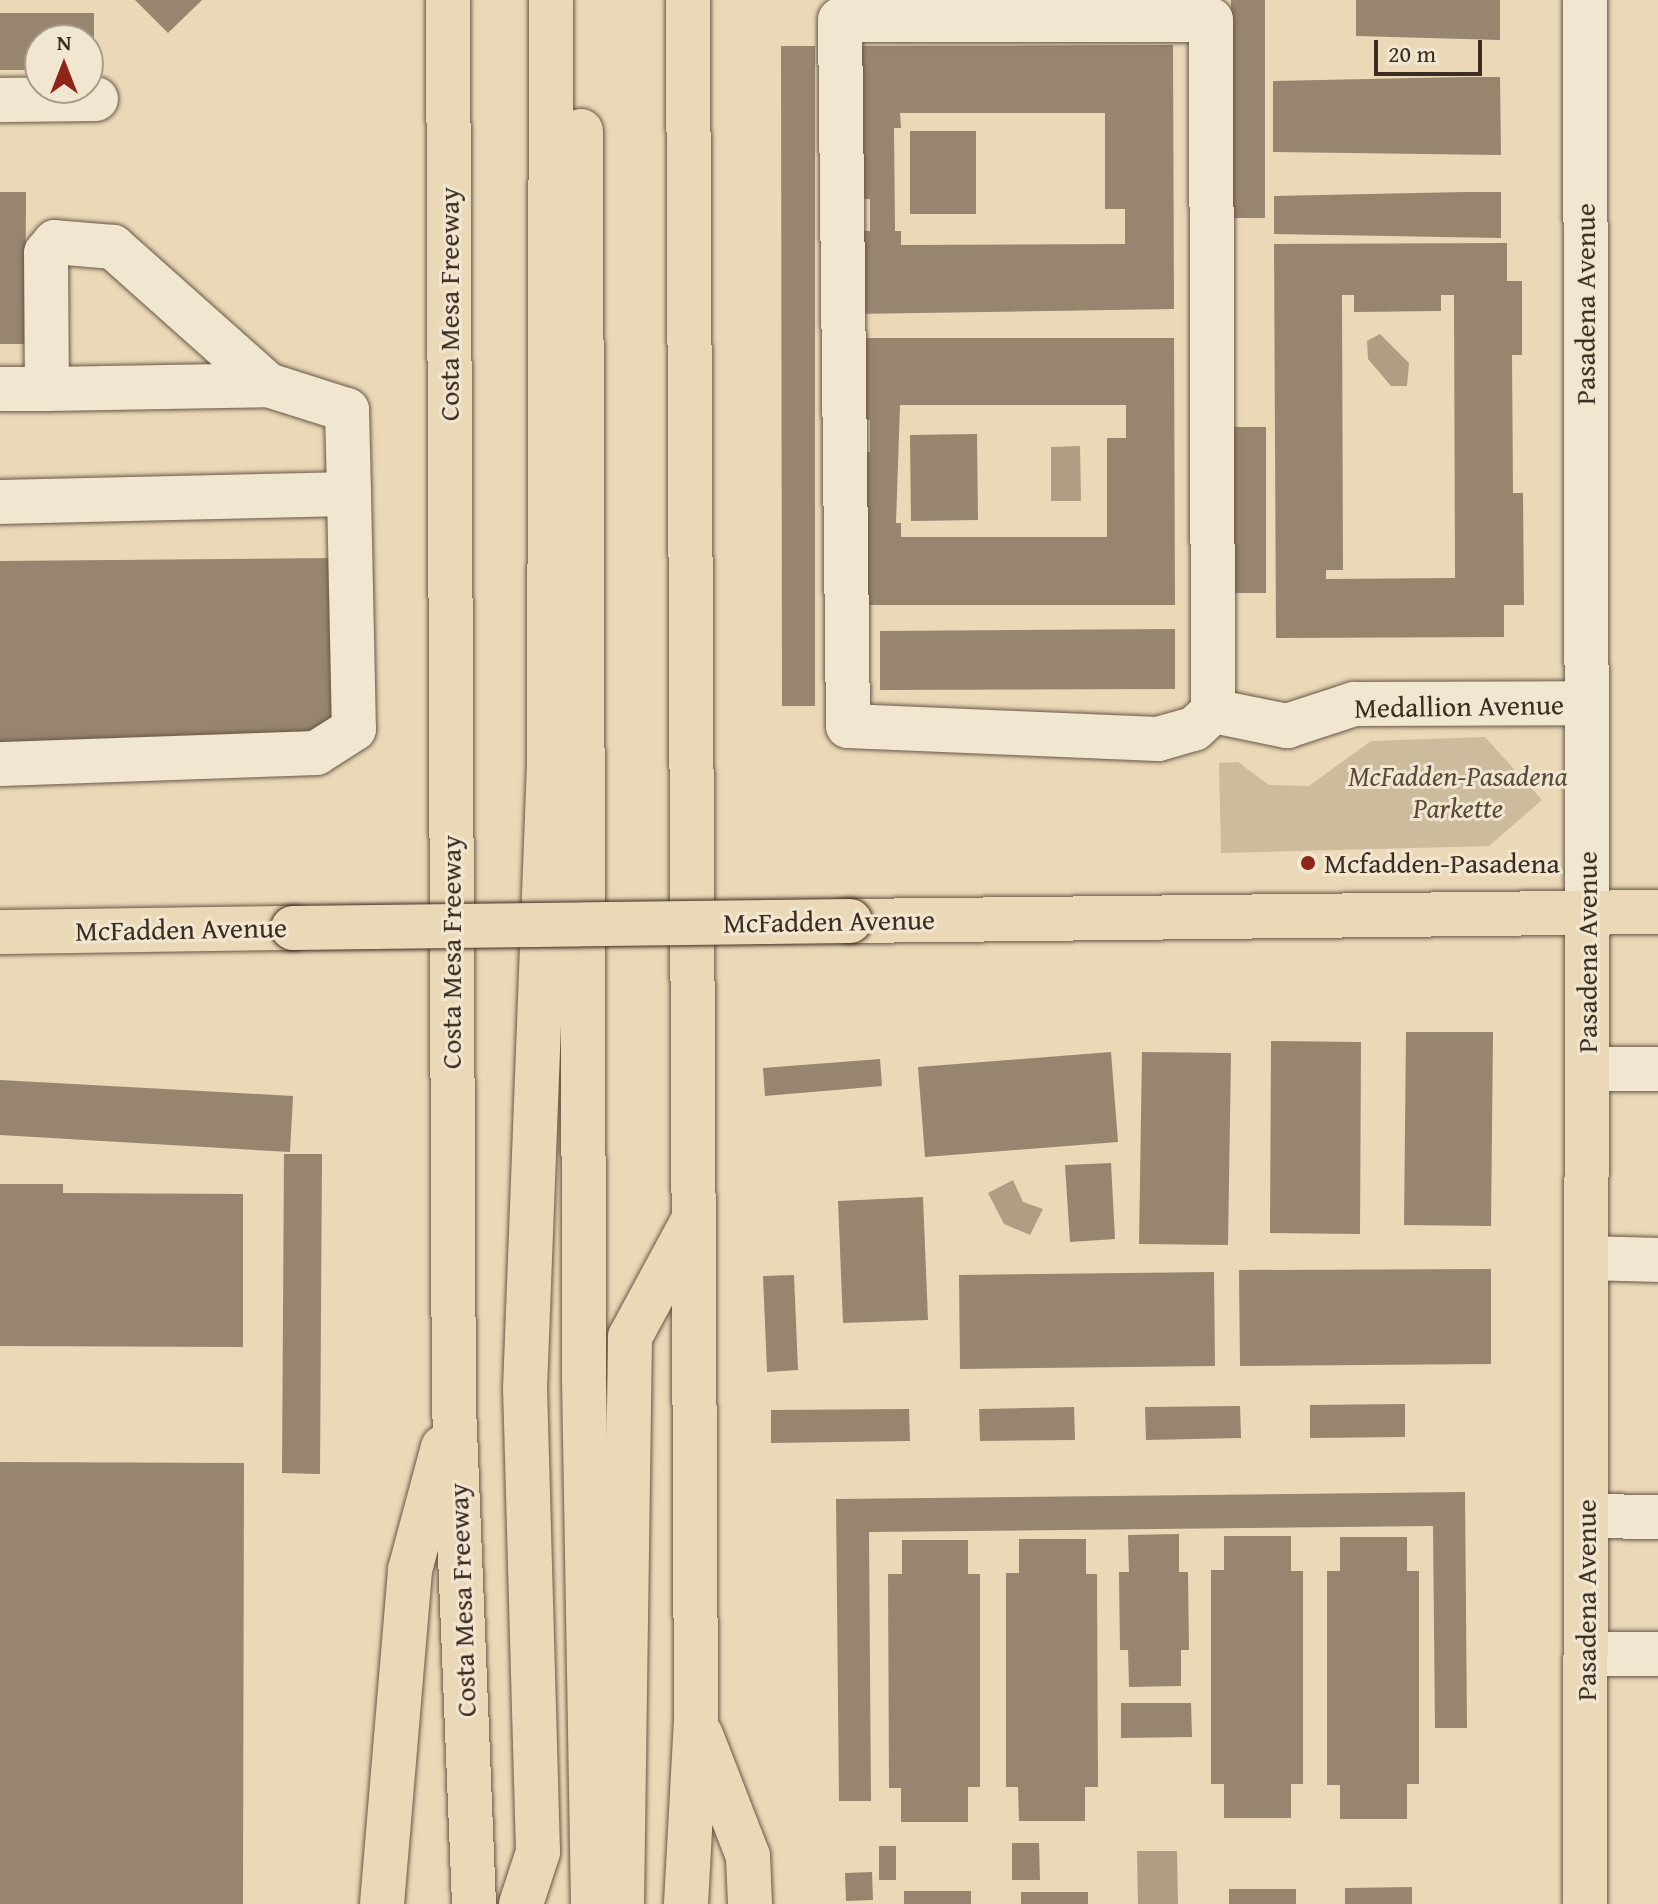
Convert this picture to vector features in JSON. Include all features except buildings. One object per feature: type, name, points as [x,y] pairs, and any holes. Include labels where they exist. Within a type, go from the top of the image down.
[{"type":"main road","name":"Costa Mesa Freeway","points":[[448,0],[454,1406],[474,1904]]},
{"type":"main road","points":[[551,0],[593,1904]]},
{"type":"main road","points":[[521,1904],[538,1852],[525,1389],[566,766],[581,0]]},
{"type":"main road","points":[[686,1904],[696,1721],[688,1]]},
{"type":"main road","name":"McFadden Avenue","points":[[0,932],[1658,912]]},
{"type":"main road","name":"Pasadena Avenue","points":[[1585,1904],[1587,913]]},
{"type":"main road","points":[[622,1904],[630,1337],[694,1218]]},
{"type":"main road","points":[[382,1904],[410,1570],[454,1406]]},
{"type":"main road","points":[[696,1721],[748,1856],[750,1904]]},
{"type":"street","name":"Pasadena Avenue","points":[[1585,0],[1587,913]]},
{"type":"street","points":[[840,20],[1211,20],[1213,711],[1194,729],[1158,739],[848,726],[840,20]]},
{"type":"street","points":[[0,100],[24,100]]},
{"type":"street","points":[[47,389],[46,253],[55,242],[113,247],[268,385]]},
{"type":"street","points":[[0,389],[268,385],[347,410],[354,729],[335,746],[316,753],[0,764]]},
{"type":"street","points":[[0,502],[349,494]]},
{"type":"street","name":"Medallion Avenue","points":[[1213,711],[1287,726],[1354,704],[1586,703]]},
{"type":"street","points":[[1588,1069],[1658,1069]]},
{"type":"street","points":[[1588,1258],[1658,1260]]},
{"type":"street","points":[[1587,1516],[1658,1517]]},
{"type":"street","points":[[1586,1654],[1658,1654]]},
{"type":"green space","name":"McFadden-Pasadena Parkette","points":[[1485,737],[1542,800],[1489,846],[1221,853],[1219,763],[1238,762],[1269,785],[1309,786],[1371,741]]},
{"type":"shaded area","points":[[1380,334],[1409,363],[1407,386],[1391,386],[1368,359],[1367,341]]},
{"type":"shaded area","points":[[1080,446],[1081,501],[1051,501],[1051,447]]},
{"type":"shaded area","points":[[1013,1180],[1023,1202],[1043,1209],[1030,1235],[1004,1224],[988,1193]]},
{"type":"shaded area","points":[[1137,1851],[1177,1851],[1178,1904],[1138,1904]]},
{"type":"place","name":"Mcfadden-Pasadena","points":[[1308,863]]}]
